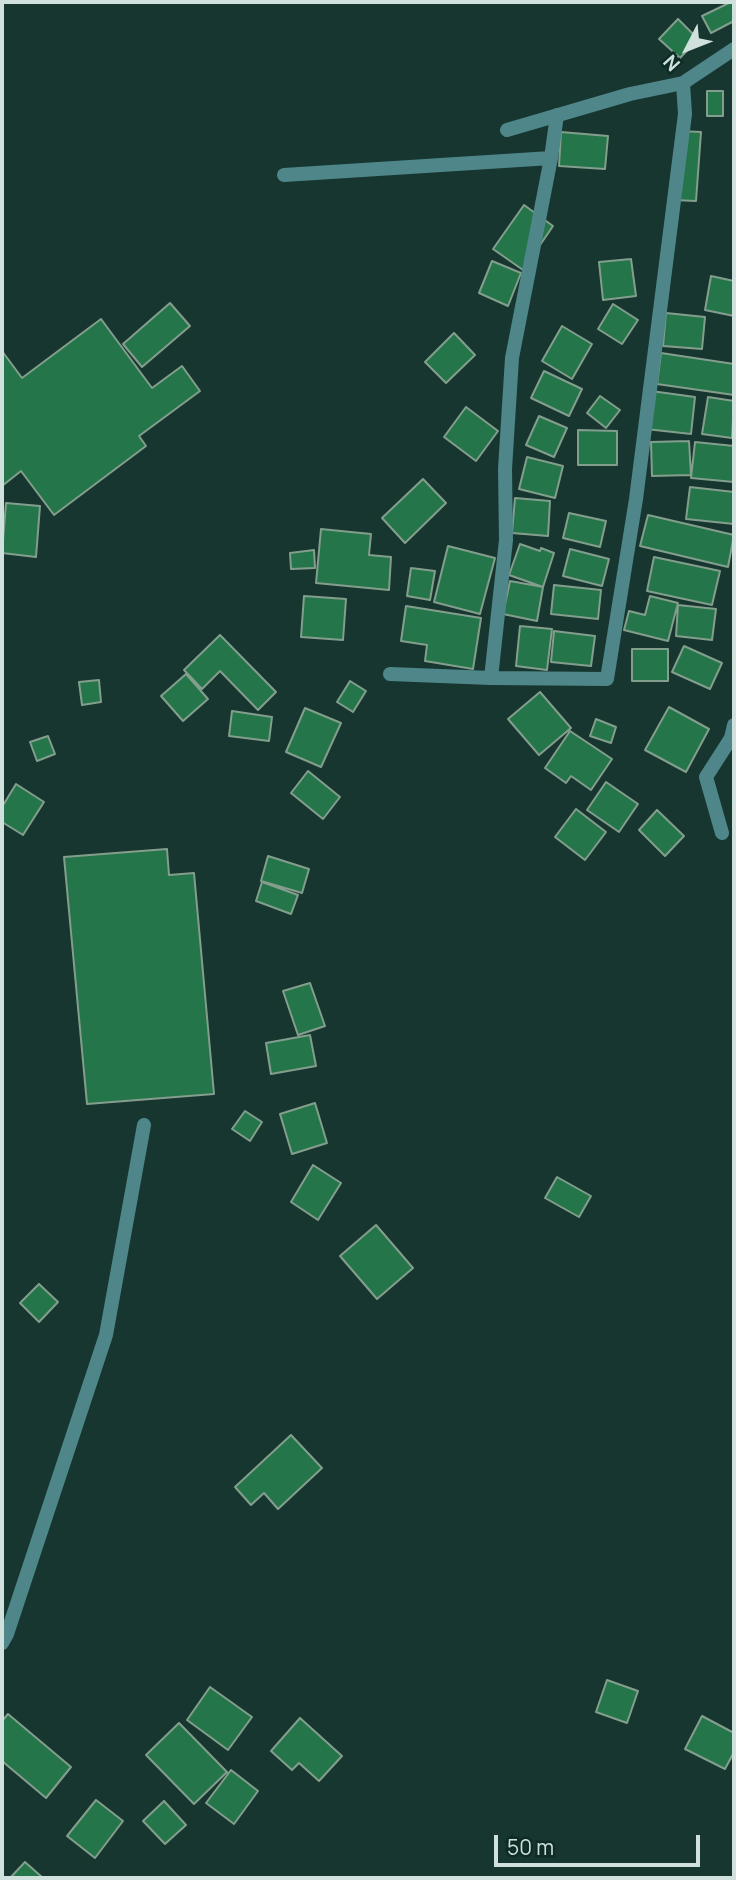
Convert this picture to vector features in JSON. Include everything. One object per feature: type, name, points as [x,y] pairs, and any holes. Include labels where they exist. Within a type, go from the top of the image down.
[{"type":"street","points":[[507,130],[630,94],[683,83],[734,49]]},
{"type":"street","points":[[390,674],[607,679],[636,499],[685,114],[683,83]]},
{"type":"street","points":[[491,678],[506,540],[505,469],[512,358],[557,115]]},
{"type":"street","points":[[284,175],[551,158]]},
{"type":"street","points":[[722,832],[706,777],[733,735]]},
{"type":"street","points":[[2,1643],[106,1335],[144,1125]]},
{"type":"building","points":[[734,2],[734,21],[711,33],[702,16]]},
{"type":"building","points":[[678,19],[698,39],[680,58],[659,39]]},
{"type":"building","points":[[707,91],[723,91],[723,116],[707,116]]},
{"type":"building","points":[[679,131],[701,132],[696,201],[674,200]]},
{"type":"building","points":[[561,132],[608,136],[605,169],[559,166]]},
{"type":"building","points":[[524,205],[553,226],[523,270],[493,249]]},
{"type":"building","points":[[631,259],[636,296],[603,300],[599,262]]},
{"type":"building","points":[[492,261],[521,273],[508,306],[479,293]]},
{"type":"building","points":[[711,276],[734,281],[734,316],[705,310]]},
{"type":"building","points":[[170,303],[190,326],[142,367],[123,344]]},
{"type":"building","points":[[613,304],[638,320],[622,344],[598,329]]},
{"type":"building","points":[[666,313],[705,317],[702,349],[663,346]]},
{"type":"building","points":[[101,319],[152,388],[182,366],[200,391],[139,436],[146,446],[54,515],[21,471],[2,486],[2,351],[22,378]]},
{"type":"building","points":[[562,326],[592,344],[572,379],[542,361]]},
{"type":"building","points":[[454,333],[475,355],[446,383],[425,362]]},
{"type":"building","points":[[661,353],[734,364],[734,395],[657,384]]},
{"type":"building","points":[[544,371],[582,389],[569,416],[531,398]]},
{"type":"building","points":[[651,391],[695,397],[691,434],[646,429]]},
{"type":"building","points":[[600,396],[620,410],[606,428],[587,413]]},
{"type":"building","points":[[708,397],[734,401],[732,438],[702,434]]},
{"type":"building","points":[[466,407],[498,431],[476,461],[444,437]]},
{"type":"building","points":[[539,416],[567,428],[554,457],[526,445]]},
{"type":"building","points":[[578,430],[617,431],[617,465],[578,465]]},
{"type":"building","points":[[689,441],[691,475],[652,476],[651,442]]},
{"type":"building","points":[[695,442],[734,446],[734,482],[691,478]]},
{"type":"building","points":[[527,457],[563,466],[555,498],[519,489]]},
{"type":"building","points":[[423,479],[446,503],[405,543],[382,518]]},
{"type":"building","points":[[690,487],[734,492],[734,524],[686,519]]},
{"type":"building","points":[[515,498],[550,501],[548,536],[512,533]]},
{"type":"building","points":[[6,503],[40,506],[36,557],[2,553]]},
{"type":"building","points":[[569,513],[606,521],[600,547],[563,538]]},
{"type":"building","points":[[648,515],[734,535],[728,567],[640,546]]},
{"type":"building","points":[[321,529],[371,534],[369,555],[391,557],[389,590],[316,583]]},
{"type":"building","points":[[520,544],[554,553],[543,587],[509,575]]},
{"type":"building","points":[[448,546],[495,558],[480,614],[434,602]]},
{"type":"building","points":[[570,549],[609,559],[602,586],[563,576]]},
{"type":"building","points":[[314,550],[315,568],[291,569],[290,553]]},
{"type":"building","points":[[654,557],[720,571],[712,605],[647,591]]},
{"type":"building","points":[[411,568],[435,571],[430,600],[407,596]]},
{"type":"building","points":[[510,581],[543,587],[537,621],[503,614]]},
{"type":"building","points":[[554,585],[601,590],[598,619],[551,614]]},
{"type":"building","points":[[304,596],[346,599],[343,640],[301,637]]},
{"type":"building","points":[[650,596],[678,603],[668,641],[624,630],[629,611],[645,615]]},
{"type":"building","points":[[678,605],[716,609],[712,640],[676,636]]},
{"type":"building","points":[[406,606],[481,618],[473,669],[425,661],[427,645],[401,641]]},
{"type":"building","points":[[520,626],[552,629],[547,670],[516,666]]},
{"type":"building","points":[[554,631],[595,636],[591,666],[551,662]]},
{"type":"building","points":[[220,635],[276,692],[258,710],[220,671],[202,689],[184,670]]},
{"type":"building","points":[[684,646],[722,663],[710,689],[672,672]]},
{"type":"building","points":[[632,649],[668,649],[668,681],[632,681]]},
{"type":"building","points":[[186,674],[208,699],[183,721],[161,696]]},
{"type":"building","points":[[99,680],[101,702],[82,705],[79,682]]},
{"type":"building","points":[[350,681],[366,691],[353,712],[337,702]]},
{"type":"building","points":[[540,692],[571,728],[539,755],[508,719]]},
{"type":"building","points":[[669,707],[709,729],[686,772],[645,750]]},
{"type":"building","points":[[305,708],[341,723],[321,767],[286,752]]},
{"type":"building","points":[[232,711],[272,717],[269,741],[229,736]]},
{"type":"building","points":[[596,719],[616,727],[611,743],[590,736]]},
{"type":"building","points":[[570,731],[612,759],[591,790],[571,776],[566,783],[545,768]]},
{"type":"building","points":[[48,736],[55,754],[37,761],[30,742]]},
{"type":"building","points":[[308,771],[340,797],[323,819],[291,793]]},
{"type":"building","points":[[606,782],[638,804],[619,832],[587,810]]},
{"type":"building","points":[[16,784],[44,802],[23,835],[2,822],[2,807]]},
{"type":"building","points":[[576,809],[606,832],[585,860],[555,837]]},
{"type":"building","points":[[657,810],[684,836],[665,856],[639,830]]},
{"type":"building","points":[[167,849],[169,875],[194,873],[214,1094],[87,1104],[64,857]]},
{"type":"building","points":[[268,856],[309,869],[302,893],[261,881]]},
{"type":"building","points":[[262,882],[298,895],[291,914],[256,901]]},
{"type":"building","points":[[310,983],[325,1026],[298,1035],[283,991]]},
{"type":"building","points":[[310,1035],[316,1066],[271,1074],[266,1043]]},
{"type":"building","points":[[315,1103],[327,1143],[292,1154],[280,1114]]},
{"type":"building","points":[[245,1111],[262,1122],[250,1141],[232,1129]]},
{"type":"building","points":[[313,1165],[341,1183],[318,1220],[291,1202]]},
{"type":"building","points":[[557,1177],[591,1196],[579,1217],[545,1198]]},
{"type":"building","points":[[376,1225],[413,1268],[377,1299],[340,1256]]},
{"type":"building","points":[[39,1284],[58,1302],[39,1322],[20,1303]]},
{"type":"building","points":[[291,1435],[322,1468],[278,1509],[264,1493],[251,1505],[235,1487]]},
{"type":"building","points":[[607,1680],[638,1691],[627,1723],[596,1712]]},
{"type":"building","points":[[210,1687],[252,1717],[228,1750],[187,1720]]},
{"type":"building","points":[[8,1714],[71,1767],[46,1798],[2,1761],[2,1721]]},
{"type":"building","points":[[702,1716],[734,1733],[734,1752],[725,1769],[685,1749]]},
{"type":"building","points":[[300,1718],[342,1756],[319,1781],[299,1763],[292,1770],[271,1751]]},
{"type":"building","points":[[179,1723],[227,1772],[194,1804],[146,1755]]},
{"type":"building","points":[[231,1770],[258,1791],[234,1824],[206,1803]]},
{"type":"building","points":[[96,1800],[123,1821],[95,1858],[67,1836]]},
{"type":"building","points":[[164,1801],[186,1825],[165,1844],[143,1821]]},
{"type":"building","points":[[25,1862],[43,1878],[10,1878]]}]
